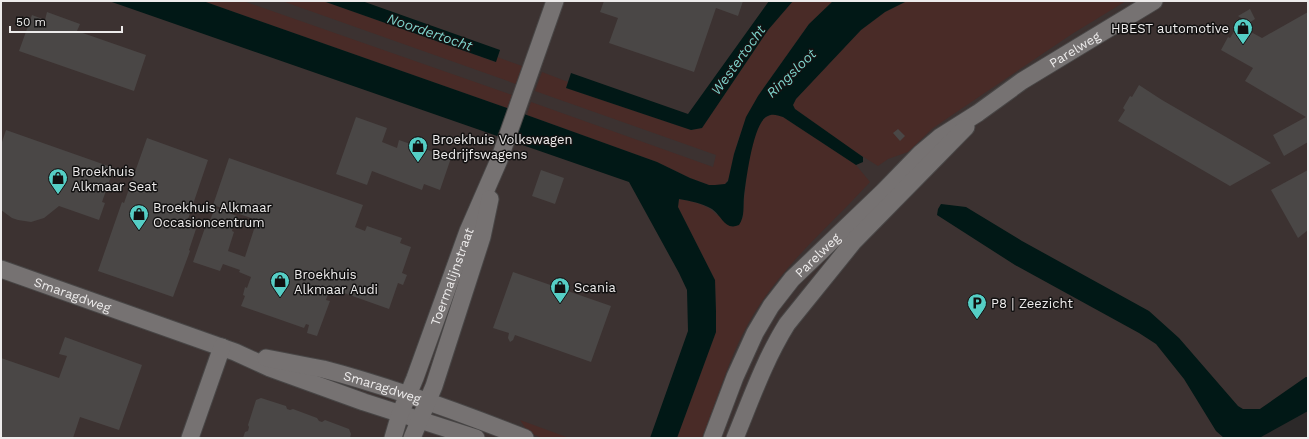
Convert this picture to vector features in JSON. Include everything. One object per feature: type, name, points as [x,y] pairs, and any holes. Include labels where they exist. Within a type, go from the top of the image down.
[{"type":"street","points":[[501,154],[555,1]]},
{"type":"street","name":"Parelweg","points":[[712,438],[735,377],[755,333],[771,306],[792,279],[884,191],[921,153],[940,137],[978,113],[1022,81],[1154,1]]},
{"type":"street","name":"Parelweg","points":[[735,438],[764,368],[778,338],[787,324],[854,241],[961,134],[978,113]]},
{"type":"street","name":"Toermalijnstraat","points":[[393,438],[400,414],[468,231],[501,154]]},
{"type":"street","name":"Toermalijnstraat","points":[[412,438],[421,421],[428,402],[482,237],[501,154]]},
{"type":"street","name":"Smaragdweg","points":[[1,269],[228,349],[270,368],[400,414],[476,438]]},
{"type":"street","points":[[190,438],[228,349]]},
{"type":"street","name":"Smaragdweg","points":[[228,349],[322,369],[408,395],[525,438]]},
{"type":"shaded area","points":[[1,1],[1308,1],[1308,377],[1260,409],[1238,438],[1,438]]},
{"type":"shaded area","points":[[203,1],[243,1],[512,95],[507,108]]},
{"type":"shaded area","points":[[282,1],[323,1],[495,62],[497,57],[522,66],[516,84]]},
{"type":"shaded area","points":[[793,1],[833,1],[809,24],[758,96],[739,137],[729,178],[725,184],[709,185],[690,178],[657,162],[527,115],[531,102],[713,167],[716,155],[535,91],[542,72],[568,82],[566,88],[691,130],[702,128],[768,30]]},
{"type":"shaded area","points":[[907,1],[1126,1],[1072,34],[933,128],[908,152],[888,159],[878,166],[851,149],[795,109],[793,105],[796,99],[861,30],[885,12]]},
{"type":"shaded area","points":[[773,114],[783,117],[856,165],[870,182],[805,249],[761,302],[735,350],[702,438],[677,438],[716,332],[715,280],[678,207],[679,199],[695,202],[709,208],[717,215],[743,218],[748,165],[755,136],[765,118]]},
{"type":"shaded area","points":[[520,420],[569,438],[542,438],[528,432]]},
{"type":"water","name":"Ringsloot","points":[[109,1],[203,1],[507,108],[657,162],[690,178],[709,185],[715,185],[725,184],[728,181],[734,154],[746,117],[758,96],[809,24],[833,1],[907,1],[885,12],[861,30],[796,99],[793,105],[795,109],[863,157],[863,162],[856,165],[783,117],[770,115],[761,122],[757,130],[746,178],[743,215],[739,225],[730,226],[724,222],[712,209],[696,202],[679,199],[678,207],[715,280],[716,332],[677,438],[650,438],[688,331],[687,290],[629,182]]},
{"type":"water","name":"Noordertocht","points":[[323,1],[362,1],[500,50],[496,62]]},
{"type":"water","name":"Westertocht","points":[[769,1],[793,1],[768,30],[702,128],[691,130],[566,88],[571,73],[688,114]]},
{"type":"water","points":[[941,204],[966,207],[1022,241],[1149,311],[1179,338],[1238,406],[1243,409],[1260,409],[1308,377],[1308,411],[1261,437],[1224,438],[1216,431],[1184,379],[1156,344],[1139,333],[1015,265],[937,215]]},
{"type":"building","points":[[604,1],[743,1],[738,16],[716,8],[694,72],[609,43],[618,18],[600,12]]},
{"type":"building","points":[[1250,9],[1255,19],[1249,23],[1238,16]]},
{"type":"building","points":[[47,12],[80,24],[77,31],[146,55],[134,91],[19,51],[32,15],[45,20]]},
{"type":"building","points":[[1308,12],[1308,142],[1284,156],[1273,135],[1306,117],[1245,81],[1253,68],[1221,50],[1228,37],[1230,38],[1238,25],[1262,38]]},
{"type":"building","points":[[1139,85],[1162,100],[1271,163],[1230,186],[1118,121],[1125,110],[1123,108],[1130,96],[1132,97]]},
{"type":"building","points":[[356,117],[387,128],[382,142],[397,148],[399,140],[451,158],[440,190],[424,184],[422,190],[372,171],[367,185],[336,174]]},
{"type":"building","points":[[898,129],[905,136],[900,141],[893,133]]},
{"type":"building","points":[[6,130],[114,168],[102,202],[105,203],[99,220],[59,206],[44,218],[31,222],[12,218],[1,210],[1,145]]},
{"type":"building","points":[[147,138],[208,160],[186,225],[196,229],[189,250],[190,251],[173,297],[98,271],[122,202],[124,203]]},
{"type":"building","points":[[229,158],[363,205],[355,227],[365,231],[367,226],[402,238],[400,243],[411,247],[402,273],[407,275],[403,285],[398,283],[389,309],[330,288],[326,300],[330,301],[317,336],[307,333],[309,325],[306,324],[304,328],[241,306],[245,296],[243,295],[245,287],[247,288],[251,277],[239,272],[240,270],[223,264],[220,271],[193,262],[207,222],[209,223],[215,208],[237,216],[228,251],[245,257],[257,220],[213,205]]},
{"type":"building","points":[[541,170],[564,178],[555,204],[532,196]]},
{"type":"building","points":[[1308,170],[1308,230],[1298,238],[1271,190]]},
{"type":"building","points":[[513,272],[611,306],[591,362],[515,335],[513,340],[510,342],[508,338],[509,333],[493,328]]},
{"type":"building","points":[[65,337],[142,365],[119,430],[80,417],[73,438],[1,438],[1,358],[59,378],[67,356],[59,354]]},
{"type":"building","points":[[261,398],[286,406],[287,409],[293,409],[317,418],[319,421],[322,422],[325,420],[349,429],[351,434],[350,438],[243,438],[245,432],[248,431],[248,425],[256,400]]},
{"type":"place","name":"HBEST automotive","points":[[1243,45]]},
{"type":"place","name":"Broekhuis Volkswagen Bedrijfswagens","points":[[418,163]]},
{"type":"place","name":"Broekhuis Alkmaar Seat","points":[[58,195]]},
{"type":"place","name":"Broekhuis Alkmaar Occasioncentrum","points":[[139,231]]},
{"type":"place","name":"Broekhuis Alkmaar Audi","points":[[280,298]]},
{"type":"place","name":"Scania","points":[[560,304]]},
{"type":"place","name":"P8 | Zeezicht","points":[[977,320]]}]
